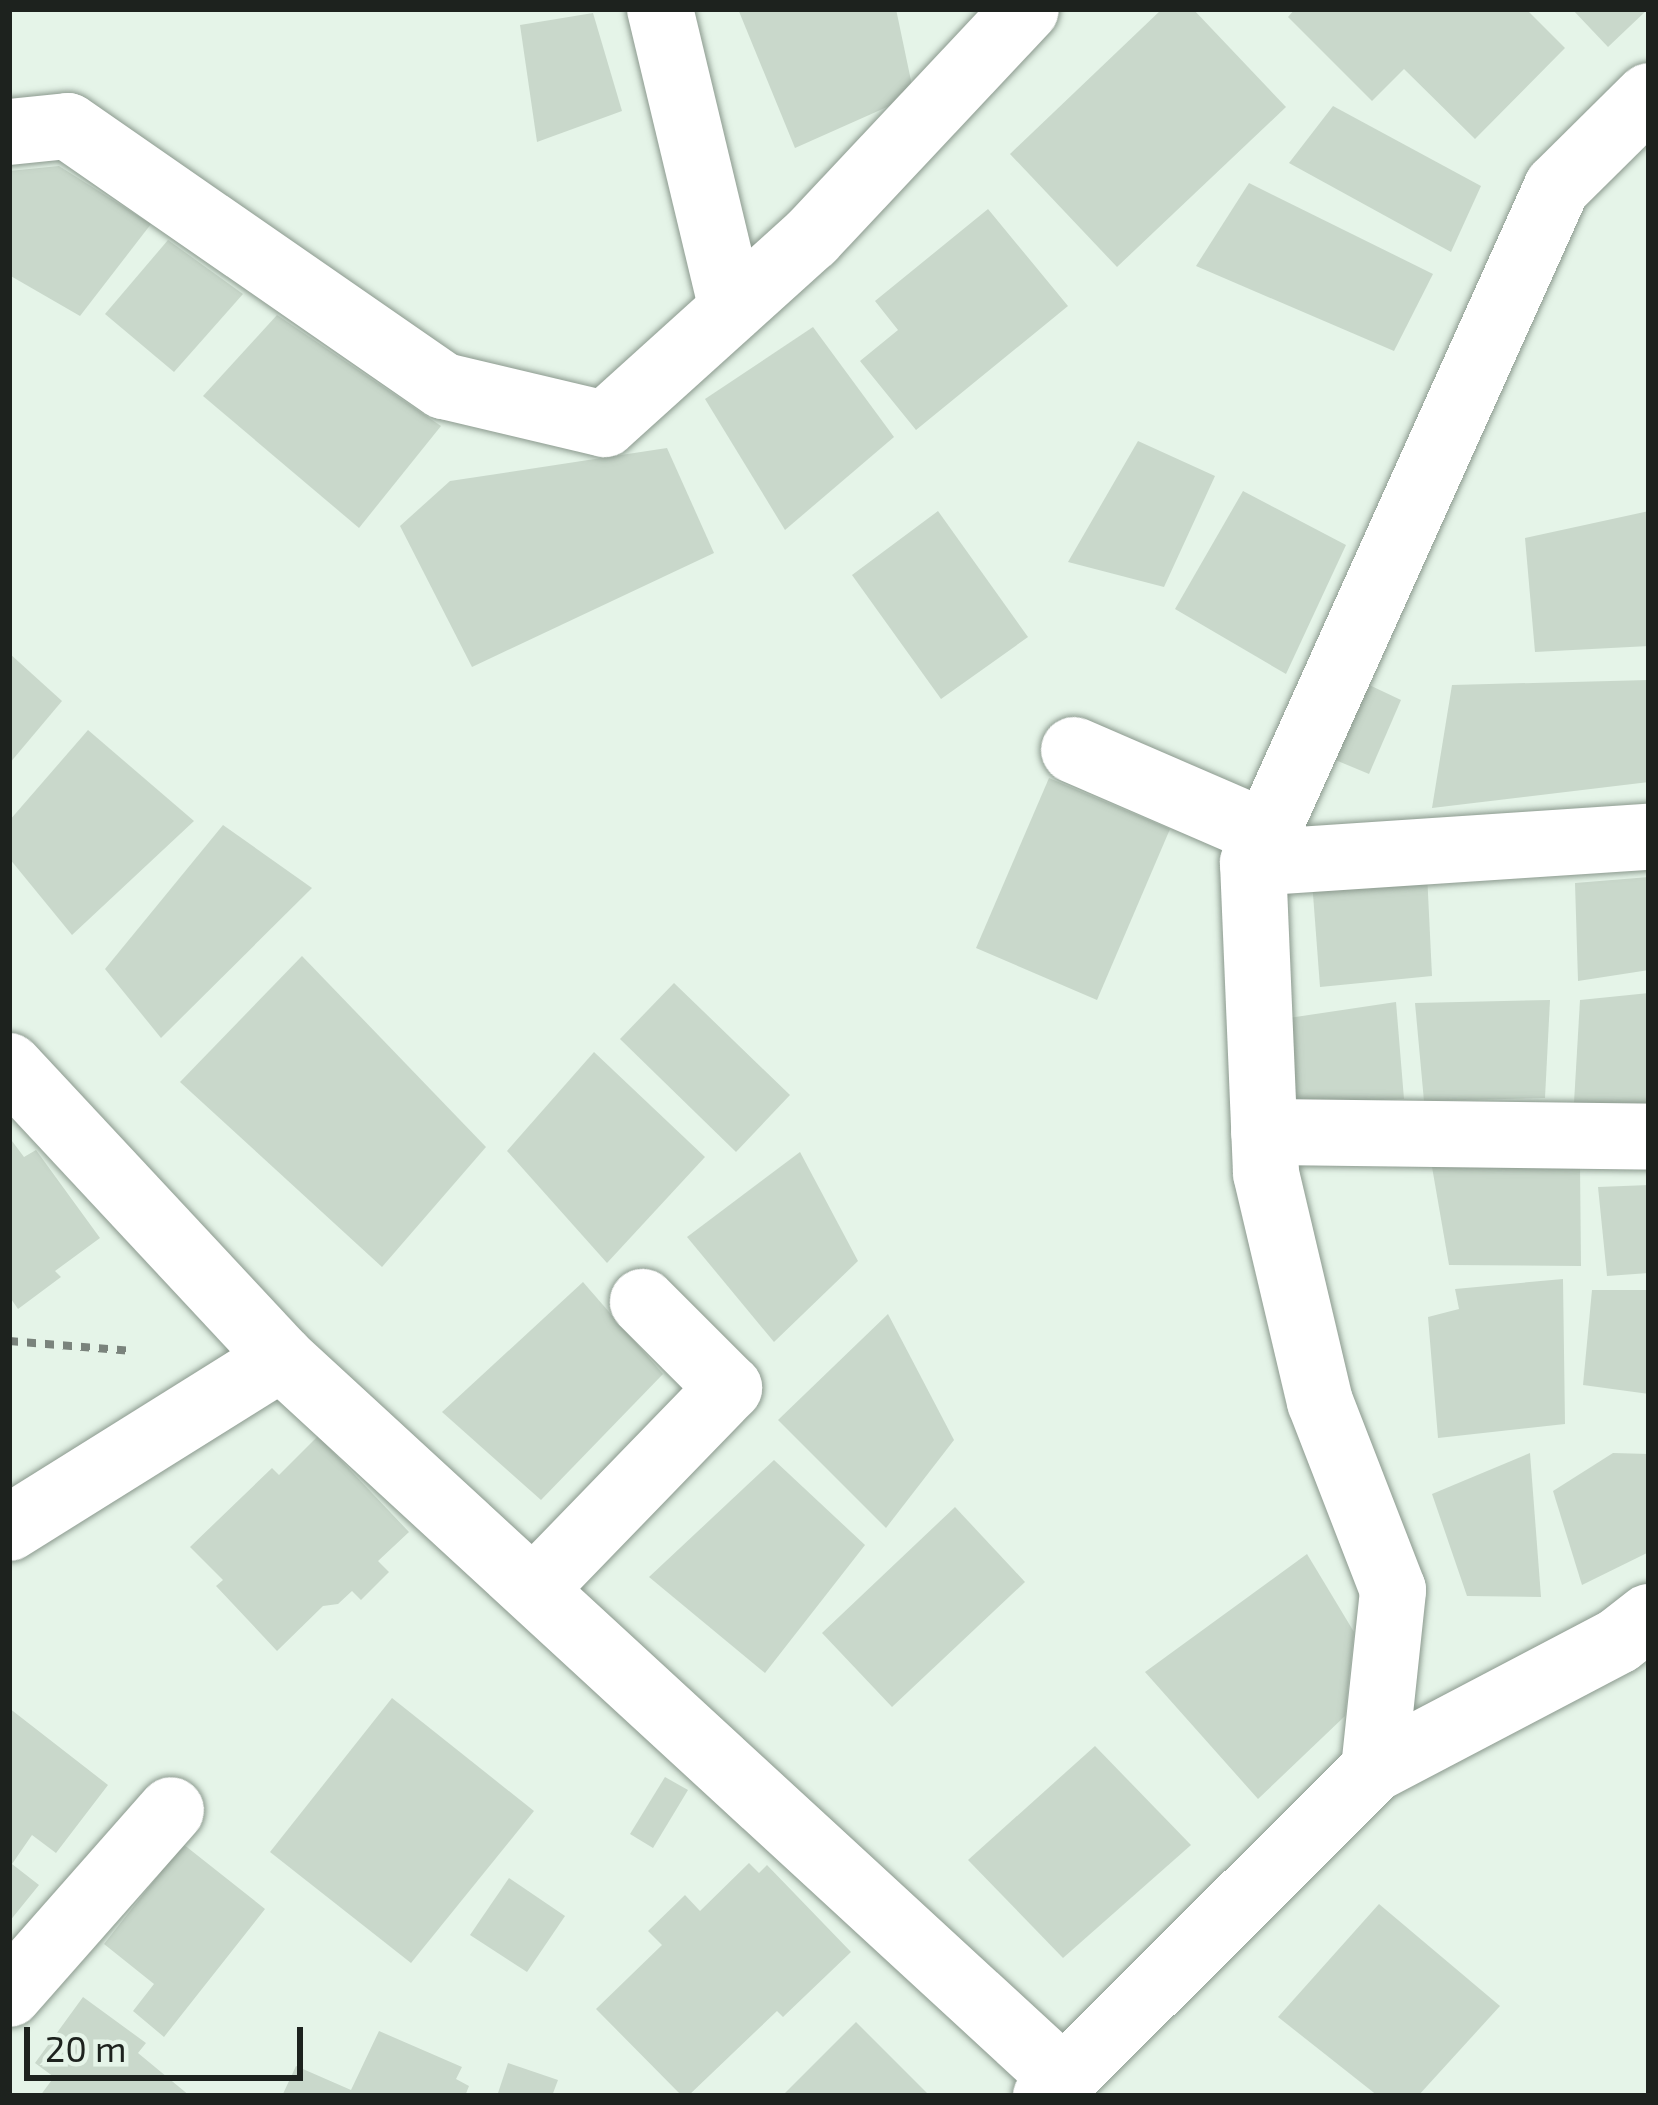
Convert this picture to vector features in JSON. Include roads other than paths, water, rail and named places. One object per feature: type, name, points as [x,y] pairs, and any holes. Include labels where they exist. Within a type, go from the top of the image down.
[{"type":"street","points":[[659,9],[732,308]]},
{"type":"street","points":[[9,132],[68,126],[444,386],[605,424],[811,238],[1026,9]]},
{"type":"street","points":[[1374,1769],[1393,1589],[1320,1402],[1266,1173],[1259,848],[1557,187],[1649,96]]},
{"type":"street","points":[[1074,750],[1259,848],[1649,837]]},
{"type":"street","points":[[9,1066],[281,1358],[536,1588],[1055,2087],[1374,1769],[1618,1641],[1649,1617]]},
{"type":"street","points":[[1264,1132],[1649,1137]]},
{"type":"street","points":[[536,1588],[729,1388],[643,1302]]},
{"type":"street","points":[[9,1528],[281,1358]]},
{"type":"street","points":[[9,1994],[171,1810]]}]
